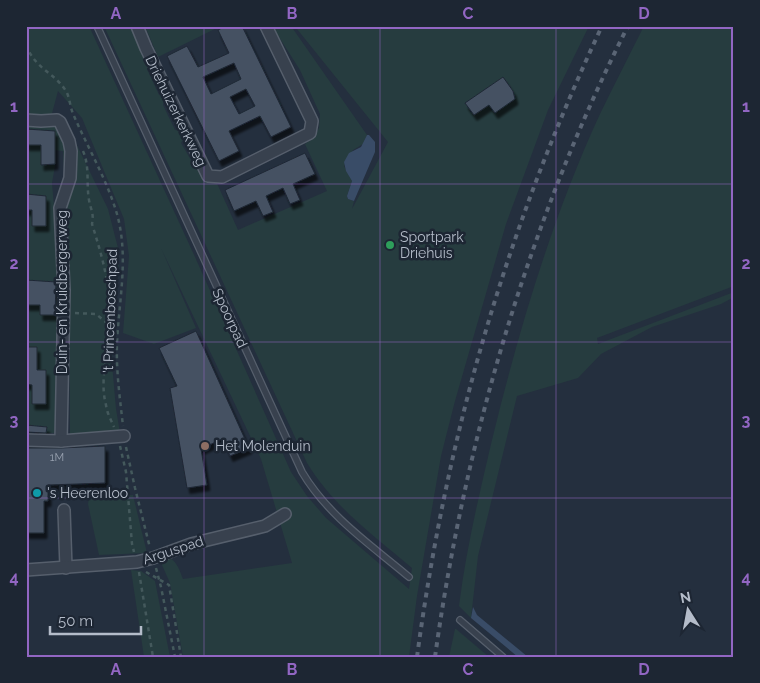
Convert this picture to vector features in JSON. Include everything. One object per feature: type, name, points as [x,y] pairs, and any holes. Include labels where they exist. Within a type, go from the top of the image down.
[{"type":"street","name":"Driehuizerkerkweg","points":[[137,26],[208,176],[222,176],[310,133],[312,121],[266,26]]},
{"type":"street","name":"Duin- en Kruidbergerweg","points":[[26,120],[57,120],[60,122],[71,151],[70,178],[60,208],[64,312],[62,441]]},
{"type":"street","points":[[26,440],[62,441],[121,436]]},
{"type":"street","points":[[64,510],[66,568]]},
{"type":"street","name":"Arguspad","points":[[26,570],[137,562],[191,544],[265,526],[285,514]]},
{"type":"lane","name":"Spoorpad","points":[[96,26],[302,472],[336,516],[409,577]]},
{"type":"lane","points":[[460,620],[504,657]]},
{"type":"path","name":"'t Princenboschpad","points":[[26,46],[30,56],[37,64],[66,91],[72,113],[117,214],[124,253],[117,366],[121,436],[159,579],[175,657]]},
{"type":"path","points":[[80,145],[87,162],[89,202],[94,216],[92,224],[107,277],[110,325],[104,398],[121,436],[132,544],[137,562]]},
{"type":"path","points":[[64,312],[96,314],[118,332]]},
{"type":"path","points":[[153,657],[138,568],[169,585],[181,657]]},
{"type":"green space","points":[[26,26],[89,26],[291,472],[307,496],[326,518],[409,589],[412,568],[342,507],[307,463],[104,26],[132,26],[149,65],[147,69],[159,95],[164,97],[163,105],[175,130],[181,131],[184,137],[181,143],[195,167],[215,179],[238,230],[327,191],[305,144],[312,139],[319,128],[320,114],[300,70],[272,26],[291,26],[367,135],[363,144],[353,150],[344,166],[352,181],[347,196],[348,199],[354,201],[352,209],[388,142],[297,29],[301,26],[589,26],[548,110],[506,224],[455,401],[441,456],[417,596],[409,657],[183,657],[170,583],[158,556],[172,559],[183,579],[292,563],[261,459],[161,248],[196,328],[154,344],[123,333],[129,256],[124,219],[82,118],[58,91],[51,117],[61,116],[70,131],[108,209],[118,248],[119,268],[112,363],[120,433],[70,434],[69,270],[63,151],[53,150],[55,166],[52,183],[60,278],[59,433],[26,433]]},
{"type":"green space","points":[[145,26],[221,26],[158,57]]},
{"type":"green space","points":[[644,26],[734,26],[734,286],[597,338],[598,344],[734,292],[734,297],[721,304],[652,327],[601,354],[578,378],[517,396],[478,556],[471,618],[459,606],[465,564],[492,440],[525,315],[552,234],[583,153],[600,114]]},
{"type":"green space","points":[[133,495],[147,553],[99,555],[88,504],[89,498]]},
{"type":"green space","points":[[131,570],[141,571],[155,581],[170,657],[144,657]]},
{"type":"green space","points":[[456,629],[489,657],[449,657]]},
{"type":"water","points":[[367,135],[375,142],[375,152],[354,201],[348,199],[347,196],[352,181],[346,171],[344,162],[349,153],[361,147]]},
{"type":"water","points":[[473,607],[477,615],[528,657],[518,657],[471,618]]},
{"type":"building","points":[[226,26],[242,26],[291,127],[271,137],[260,116],[229,131],[239,151],[219,161],[167,56],[187,46],[198,67],[229,53],[218,30]],"holes":[[[234,63],[241,79],[211,94],[203,77]],[[246,89],[255,106],[239,114],[230,97]]]},
{"type":"building","points":[[503,77],[513,91],[515,99],[495,113],[489,105],[474,115],[465,103]]},
{"type":"building","points":[[26,129],[55,131],[55,164],[41,165],[41,145],[26,145]]},
{"type":"building","points":[[305,153],[315,174],[293,184],[300,200],[290,204],[283,188],[266,196],[273,212],[263,216],[256,201],[234,211],[225,190]]},
{"type":"building","points":[[26,194],[46,196],[46,226],[32,226],[32,210],[26,210]]},
{"type":"building","points":[[26,280],[56,282],[55,315],[40,315],[40,305],[26,305]]},
{"type":"building","points":[[196,331],[249,448],[230,456],[222,439],[201,449],[207,485],[187,488],[170,388],[177,386],[159,348]]},
{"type":"building","points":[[26,347],[37,347],[37,370],[46,370],[46,404],[32,404],[32,385],[26,384]]},
{"type":"building","points":[[26,425],[47,427],[46,433],[26,432]]},
{"type":"building","name":"'s Heerenloo","points":[[105,446],[105,483],[48,485],[48,501],[44,501],[44,533],[26,533],[26,448]]},
{"type":"railway","points":[[417,657],[445,493],[463,413],[485,334],[509,257],[537,179],[602,26]]},
{"type":"railway","points":[[435,657],[464,495],[483,414],[506,334],[531,254],[560,176],[628,26]]},
{"type":"place","name":"Sportpark Driehuis","points":[[390,245]]},
{"type":"place","name":"Het Molenduin","points":[[205,446]]},
{"type":"place","name":"'s Heerenloo","points":[[37,493]]}]
